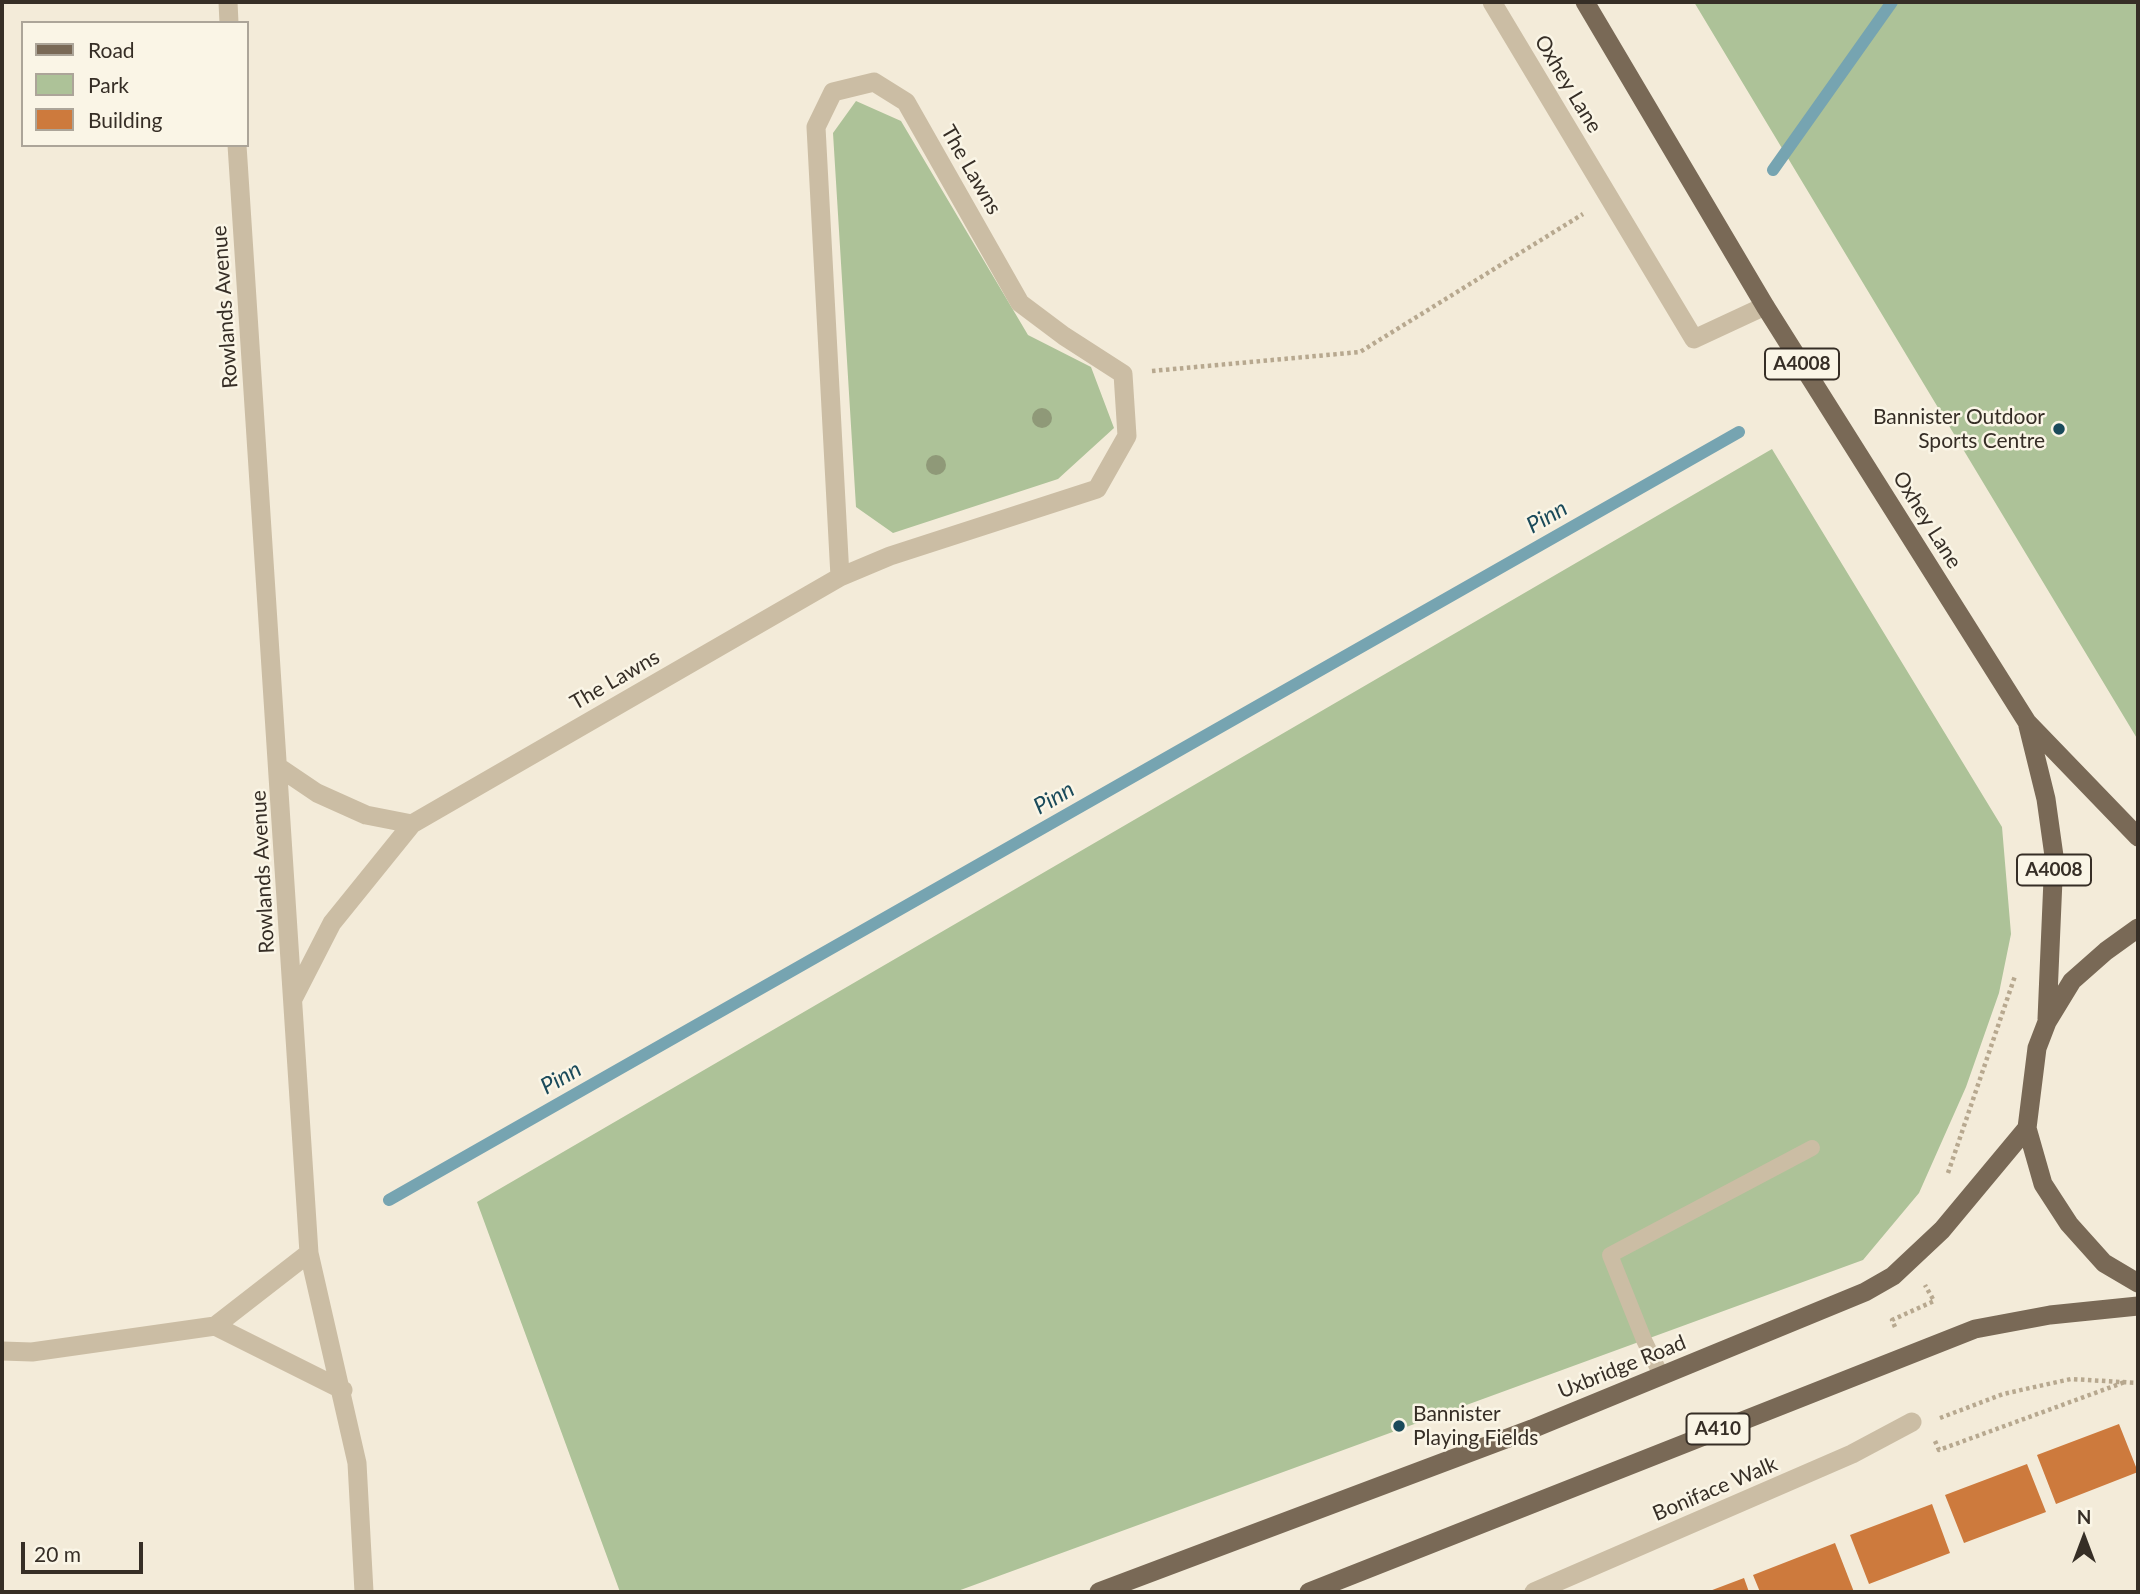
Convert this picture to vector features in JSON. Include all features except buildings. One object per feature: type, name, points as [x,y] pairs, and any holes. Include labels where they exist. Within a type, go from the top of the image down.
[{"type":"main road","name":"Oxhey Lane","points":[[1585,2],[1765,306],[2026,722],[2138,837]]},
{"type":"main road","name":"Oxhey Lane","points":[[2026,722],[2046,799],[2054,856],[2047,1022]]},
{"type":"main road","points":[[2138,928],[2106,951],[2073,981],[2047,1022],[2037,1048],[2027,1128],[2043,1184],[2069,1224],[2104,1263],[2138,1283]]},
{"type":"main road","name":"Uxbridge Road","points":[[1099,1592],[1532,1429],[1865,1292],[1893,1276],[1942,1230],[2027,1128]]},
{"type":"main road","name":"A410","points":[[1309,1592],[1975,1329],[2050,1315],[2138,1306]]},
{"type":"street","points":[[228,2],[229,21]]},
{"type":"street","name":"Oxhey Lane","points":[[1492,2],[1694,339],[1765,306]]},
{"type":"street","name":"The Lawns","points":[[412,824],[840,577],[890,556],[1097,489],[1127,436],[1123,374],[1064,336],[1020,303],[906,102],[874,82],[834,92],[817,127],[840,577]]},
{"type":"street","name":"Rowlands Avenue","points":[[237,147],[280,768],[309,1253],[357,1463],[363,1592]]},
{"type":"street","points":[[280,768],[317,793],[366,815],[412,824],[332,923],[293,999]]},
{"type":"street","points":[[2,1351],[32,1352],[215,1326],[309,1253]]},
{"type":"street","points":[[215,1326],[342,1390]]},
{"type":"street","name":"Boniface Walk","points":[[1534,1592],[1852,1454],[1912,1422]]},
{"type":"lane","points":[[1661,1375],[1644,1340],[1611,1255],[1812,1148]]},
{"type":"path","points":[[1123,374],[1360,352],[1611,197]]},
{"type":"path","points":[[1945,1181],[2012,989],[2018,962]]},
{"type":"path","points":[[1896,1331],[1892,1320],[1934,1301],[1925,1285]]},
{"type":"path","points":[[1941,1418],[2003,1394],[2071,1379],[2138,1383]]},
{"type":"path","points":[[1931,1431],[1939,1450],[2125,1382]]},
{"type":"green space","name":"Bannister Outdoor Sports Centre","points":[[1694,2],[2138,2],[2138,740]]},
{"type":"green space","points":[[856,101],[901,121],[1028,335],[1091,367],[1114,428],[1058,479],[893,533],[856,507],[833,133]]},
{"type":"green space","points":[[1772,449],[2002,827],[2011,934],[1999,993],[1966,1087],[1919,1193],[1863,1260],[955,1592],[620,1592],[477,1202]]},
{"type":"waterway","name":"Pinn","points":[[1773,170],[1892,2]]},
{"type":"waterway","name":"Pinn","points":[[389,1200],[1739,432]]},
{"type":"place","name":"Bannister Outdoor Sports Centre","points":[[2059,429]]},
{"type":"place","name":"Bannister Playing Fields","points":[[1399,1426]]}]
